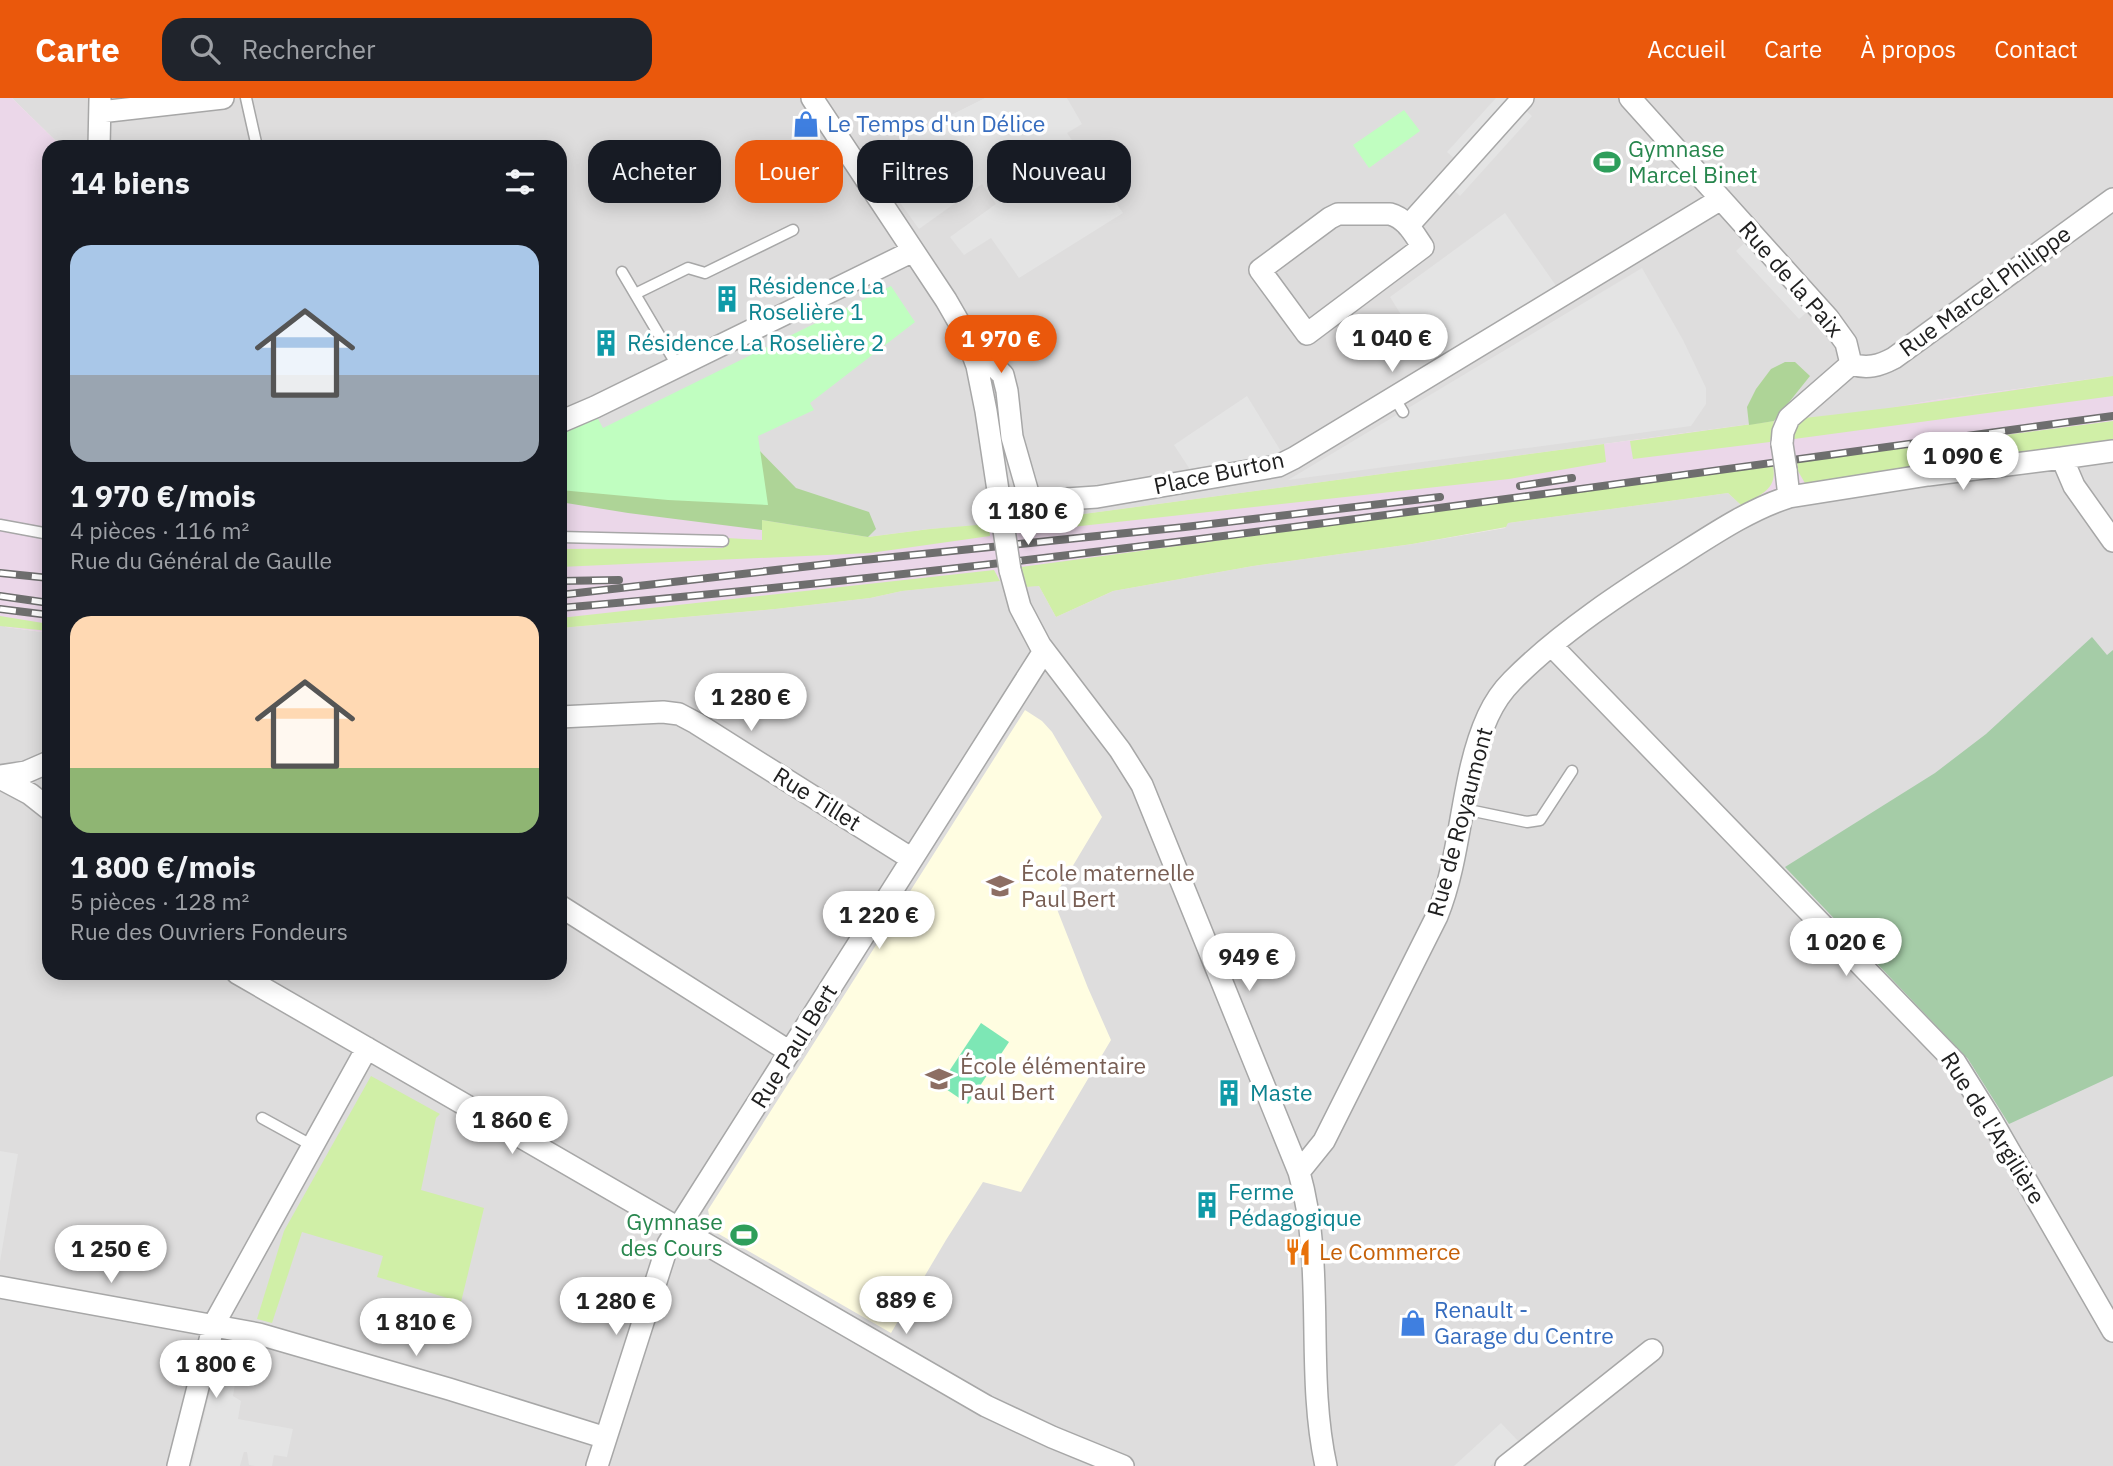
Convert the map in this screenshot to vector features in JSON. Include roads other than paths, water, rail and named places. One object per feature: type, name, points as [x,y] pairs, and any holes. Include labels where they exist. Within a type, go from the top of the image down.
[{"type":"street","points":[[99,140],[100,105],[223,98]]},
{"type":"street","points":[[812,98],[959,321],[977,366],[1010,570],[1024,618],[1044,651],[1120,750],[1142,785],[1299,1172],[1311,1245],[1316,1391],[1326,1466]]},
{"type":"street","points":[[1408,226],[1523,98]]},
{"type":"street","name":"Rue de la Paix","points":[[1630,98],[1836,326],[1846,343],[1851,364],[1789,418],[1783,432],[1789,497]]},
{"type":"street","name":"Place Burton","points":[[973,353],[999,369],[1005,381],[1012,437],[1028,494],[1037,502],[1088,498],[1279,466],[1399,404],[1721,199]]},
{"type":"street","name":"Rue Marcel Philippe","points":[[1851,364],[1868,367],[1894,358],[2113,199]]},
{"type":"street","points":[[1338,214],[1397,216],[1408,226],[1423,247],[1307,334],[1260,270],[1338,214]]},
{"type":"street","points":[[567,419],[913,251]]},
{"type":"street","name":"Rue de Royaumont","points":[[1299,1172],[1324,1141],[1437,916],[1450,877],[1479,743],[1492,708],[1512,680],[1637,582],[1754,512],[1789,497],[1928,475],[2113,451]]},
{"type":"street","points":[[2062,458],[2074,486],[2113,541]]},
{"type":"street","name":"Rue de l'Argilière","points":[[1552,646],[1955,1062],[2113,1331]]},
{"type":"street","name":"Rue Paul Bert","points":[[597,1466],[668,1244],[1044,651]]},
{"type":"street","name":"Rue Tillet","points":[[567,717],[663,712],[679,715],[708,730],[912,859]]},
{"type":"street","points":[[0,777],[26,772],[42,765]]},
{"type":"street","points":[[0,777],[42,803]]},
{"type":"street","points":[[567,910],[790,1052]]},
{"type":"street","points":[[249,980],[986,1406],[1123,1466]]},
{"type":"street","points":[[178,1466],[214,1325],[367,1048]]},
{"type":"street","points":[[0,1287],[259,1334],[606,1438]]},
{"type":"street","points":[[1506,1466],[1652,1350]]},
{"type":"lane","points":[[246,98],[255,140]]},
{"type":"lane","points":[[635,294],[688,268],[705,273],[793,230]]},
{"type":"lane","points":[[622,272],[678,367]]},
{"type":"lane","points":[[0,525],[42,533]]},
{"type":"lane","points":[[567,537],[723,541]]},
{"type":"lane","points":[[1464,809],[1527,822],[1540,820],[1572,771]]},
{"type":"lane","points":[[262,1118],[313,1146]]},
{"type":"railway","points":[[567,607],[755,590],[1144,546],[2113,416]]},
{"type":"railway","points":[[1520,486],[1572,478]]},
{"type":"railway","points":[[567,594],[1440,497]]},
{"type":"railway","points":[[0,573],[42,577]]},
{"type":"railway","points":[[567,581],[619,580]]},
{"type":"railway","points":[[0,596],[42,602]]},
{"type":"railway","points":[[0,609],[42,614]]},
{"type":"place","name":"Le Temps d'un Délice","points":[[806,124]]},
{"type":"place","name":"Gymnase Marcel Binet","points":[[1607,162]]},
{"type":"place","name":"Résidence La Roselière 1","points":[[727,299]]},
{"type":"place","name":"Résidence La Roselière 2","points":[[606,343]]},
{"type":"place","name":"École maternelle Paul Bert","points":[[1000,886]]},
{"type":"place","name":"École élémentaire Paul Bert","points":[[939,1079]]},
{"type":"place","name":"Maste","points":[[1229,1093]]},
{"type":"place","name":"Ferme Pédagogique","points":[[1207,1205]]},
{"type":"place","name":"Gymnase des Cours","points":[[744,1235]]},
{"type":"place","name":"Le Commerce","points":[[1298,1252]]},
{"type":"place","name":"Renault - Garage du Centre","points":[[1413,1323]]}]
